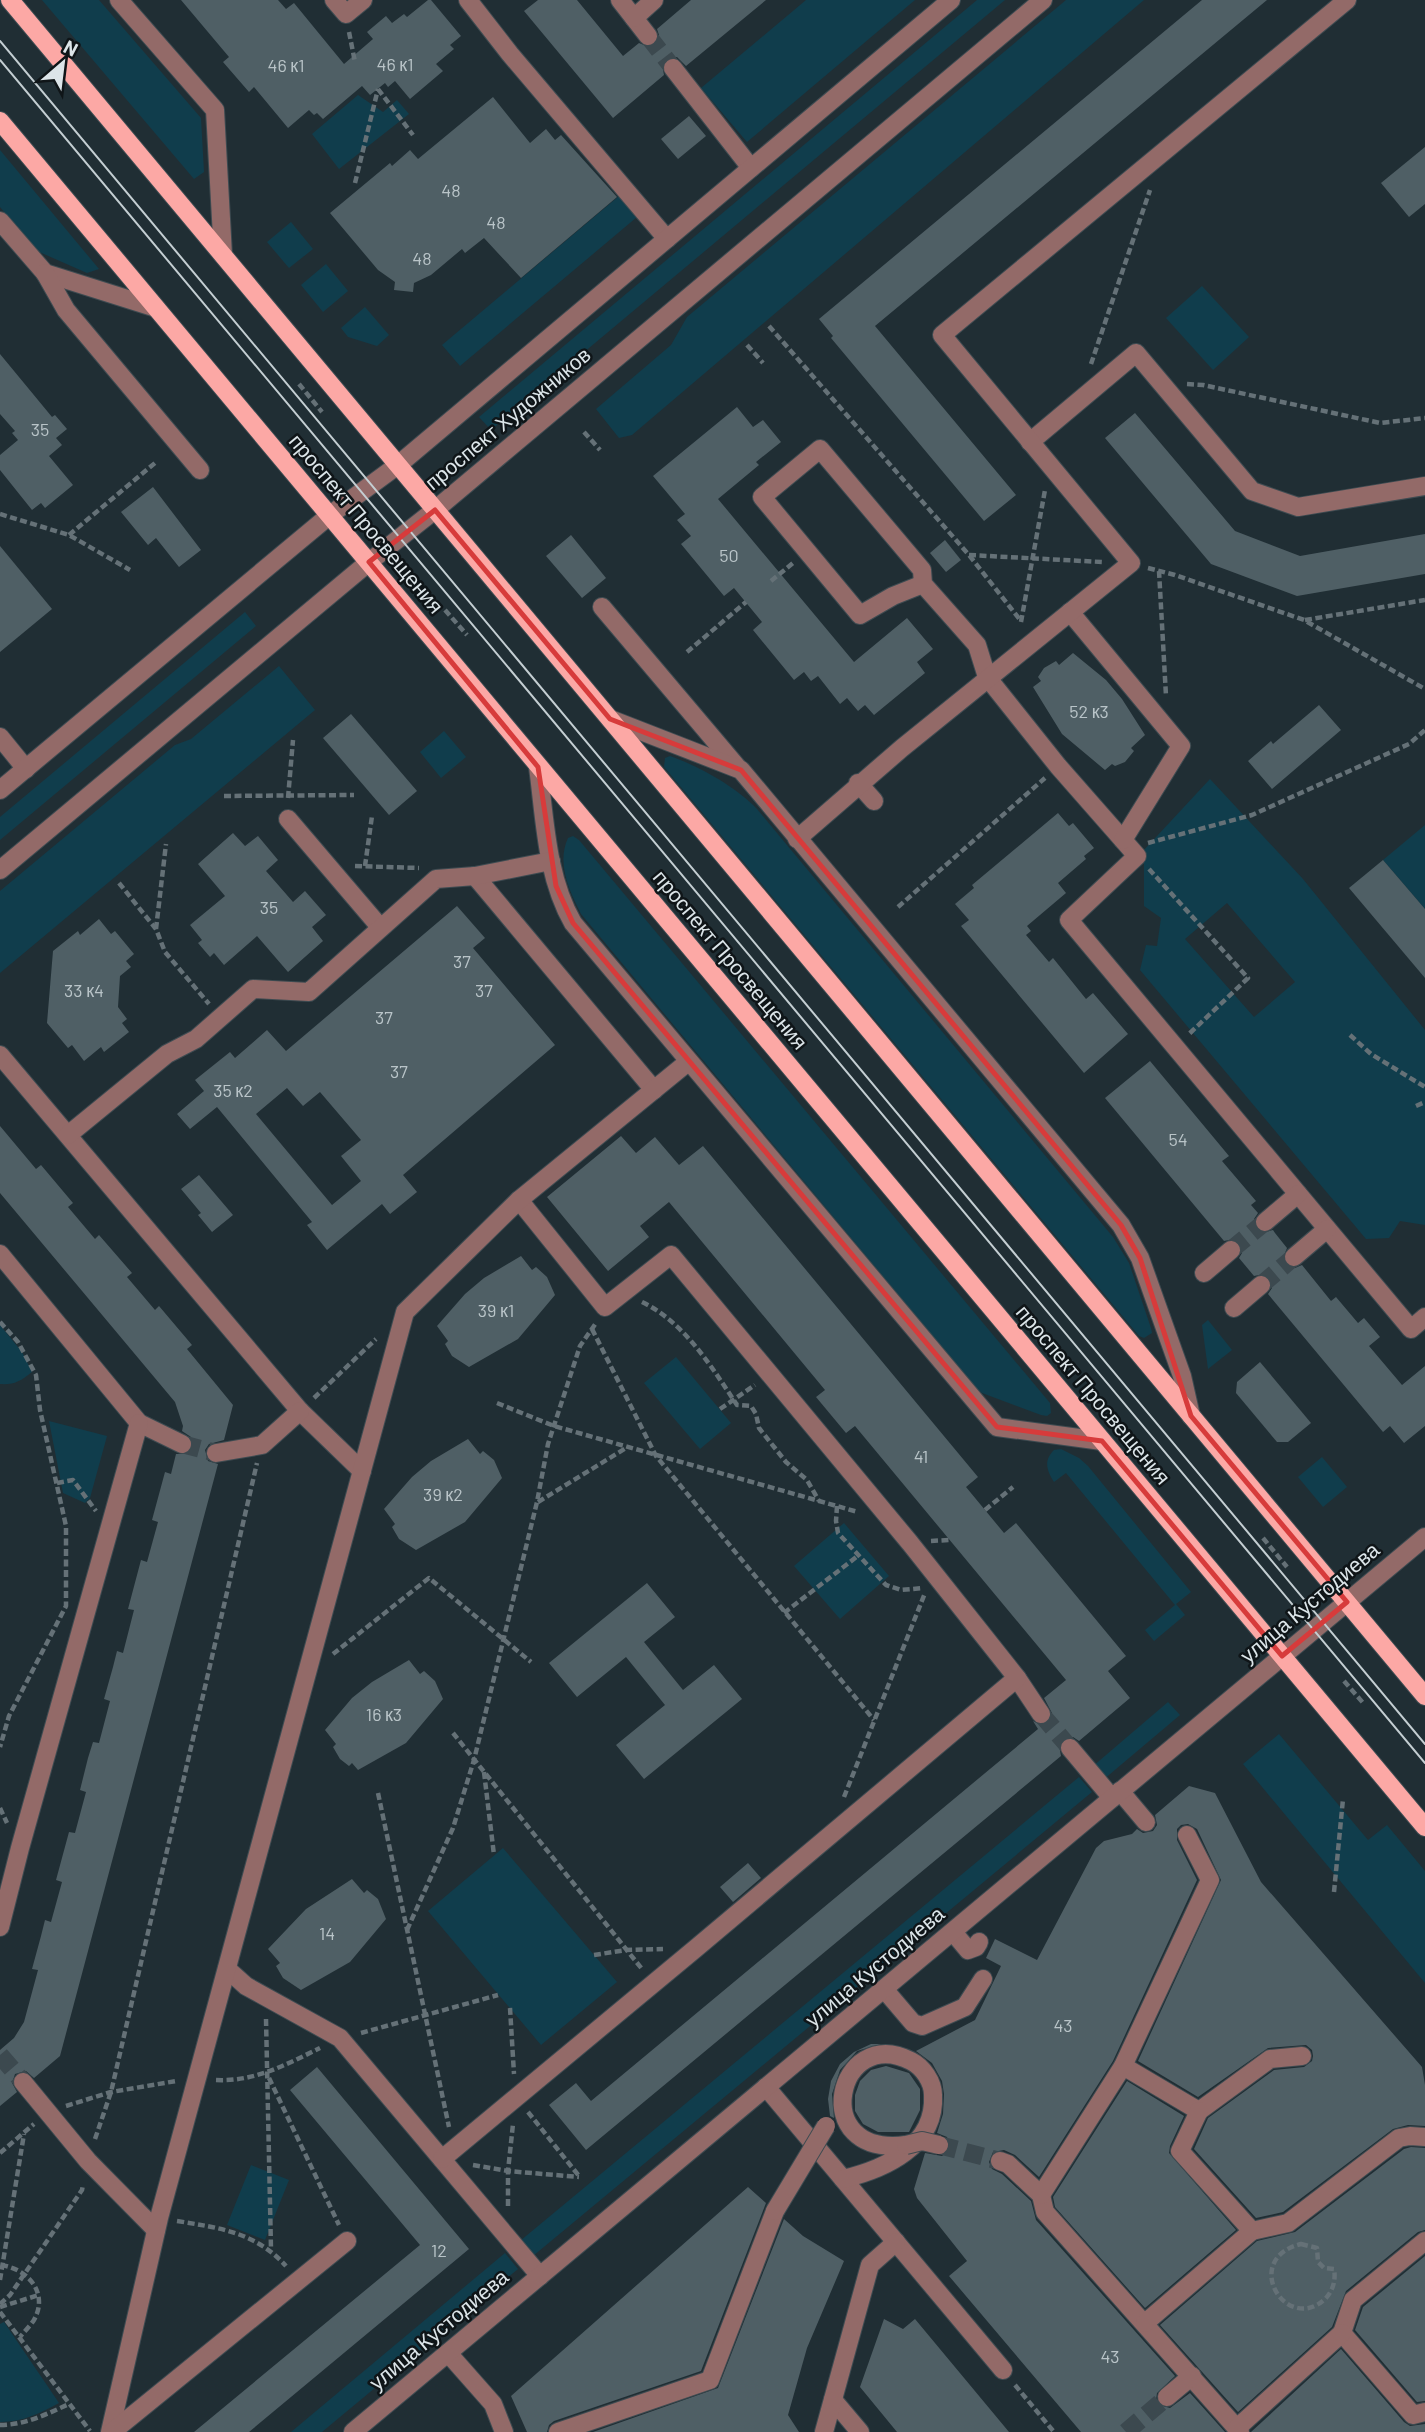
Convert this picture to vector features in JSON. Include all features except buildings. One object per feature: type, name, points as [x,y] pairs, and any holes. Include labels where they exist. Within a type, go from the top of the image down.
[{"type":"main road","points":[[10,0],[1425,1696]]},
{"type":"main road","name":"проспект Просвещения","points":[[0,121],[1425,1827]]},
{"type":"street","points":[[120,0],[215,110],[223,255]]},
{"type":"street","points":[[340,7],[363,0]]},
{"type":"street","points":[[468,0],[510,54],[667,239]]},
{"type":"street","points":[[620,0],[648,36]]},
{"type":"street","points":[[634,18],[654,0]]},
{"type":"street","name":"проспект Художников","points":[[0,790],[330,515],[398,466],[951,0]]},
{"type":"street","name":"проспект Художников","points":[[0,870],[435,510],[1043,0]]},
{"type":"street","points":[[797,839],[858,783],[1130,563],[942,335],[1347,0]]},
{"type":"street","points":[[673,68],[751,168]]},
{"type":"street","points":[[0,221],[44,273],[66,310],[200,470]]},
{"type":"street","points":[[44,273],[156,308]]},
{"type":"street","points":[[1030,442],[1136,353],[1252,491],[1298,506],[1425,486]]},
{"type":"street","points":[[923,584],[893,596],[860,615],[762,497],[820,449],[922,570],[923,584],[977,645],[987,677],[1058,766],[1130,848]]},
{"type":"street","points":[[602,607],[741,770],[1131,1240],[1182,1376],[1191,1416]]},
{"type":"street","points":[[1070,612],[1181,746],[1130,848],[1069,920],[1411,1329],[1425,1317]]},
{"type":"street","points":[[610,719],[741,770]]},
{"type":"street","points":[[0,737],[26,769]]},
{"type":"street","points":[[538,766],[551,861],[562,904],[573,923],[688,1062],[997,1427],[1102,1441]]},
{"type":"street","points":[[858,783],[874,801]]},
{"type":"street","points":[[288,819],[380,928]]},
{"type":"street","points":[[68,1135],[167,1054],[196,1039],[253,989],[309,992],[436,879],[475,876],[551,861]]},
{"type":"street","points":[[475,876],[654,1090]]},
{"type":"street","points":[[0,1055],[300,1411],[362,1471]]},
{"type":"street","points":[[111,2432],[158,2224],[405,1312],[519,1200],[688,1062]]},
{"type":"street","points":[[1265,1222],[1298,1194]]},
{"type":"street","points":[[519,1200],[605,1307],[671,1255],[892,1522],[1017,1678],[1041,1714]]},
{"type":"street","points":[[1294,1257],[1327,1229]]},
{"type":"street","points":[[1204,1273],[1231,1250]]},
{"type":"street","points":[[0,1254],[139,1423],[182,1444]]},
{"type":"street","points":[[1234,1308],[1261,1285]]},
{"type":"street","points":[[216,1453],[262,1445],[300,1411]]},
{"type":"street","points":[[0,1927],[139,1423]]},
{"type":"street","name":"улица Кустодиева","points":[[353,2432],[1425,1537]]},
{"type":"street","points":[[448,2154],[1017,1678]]},
{"type":"street","points":[[1070,1748],[1146,1822]]},
{"type":"street","points":[[1041,2195],[1123,2066],[1210,1880],[1186,1835]]},
{"type":"street","points":[[953,1932],[968,1950],[976,1947],[979,1942]]},
{"type":"street","points":[[227,1969],[246,1986],[340,2038],[448,2154],[540,2276]]},
{"type":"street","points":[[884,1989],[913,2023],[922,2026],[944,2026],[979,1998],[983,1979]]},
{"type":"street","points":[[844,2179],[865,2174],[890,2162],[910,2144],[929,2123],[933,2093],[929,2080],[914,2062],[887,2055],[862,2061],[847,2076],[841,2104],[842,2113],[850,2129],[864,2139],[884,2146],[910,2144],[922,2141],[939,2145]]},
{"type":"street","points":[[1252,2231],[1180,2151],[1199,2111],[1270,2059],[1301,2056]]},
{"type":"street","points":[[1123,2066],[1199,2111]]},
{"type":"street","points":[[23,2082],[88,2161],[158,2224]]},
{"type":"street","points":[[766,2087],[1003,2370]]},
{"type":"street","points":[[558,2432],[710,2380],[775,2211],[841,2104]]},
{"type":"street","points":[[1144,2323],[1252,2231],[1288,2223],[1399,2138],[1425,2137]]},
{"type":"street","points":[[1000,2161],[1008,2164],[1041,2195],[1045,2212],[1238,2430],[1342,2333],[1353,2300],[1425,2241]]},
{"type":"street","points":[[111,2432],[347,2241]]},
{"type":"street","points":[[824,2432],[870,2265],[896,2242]]},
{"type":"street","points":[[1342,2333],[1413,2415],[1425,2412]]},
{"type":"street","points":[[448,2353],[493,2404],[504,2432]]},
{"type":"street","points":[[1167,2397],[1192,2376]]},
{"type":"street","points":[[833,2400],[860,2432]]},
{"type":"path","points":[[340,7],[355,62]]},
{"type":"path","points":[[355,183],[377,89],[413,135]]},
{"type":"path","points":[[1078,401],[1153,180],[1144,168]]},
{"type":"path","points":[[769,326],[969,555],[1021,621]]},
{"type":"path","points":[[747,345],[763,363]]},
{"type":"path","points":[[1162,383],[1203,385],[1380,424],[1425,418]]},
{"type":"path","points":[[299,384],[322,412]]},
{"type":"path","points":[[584,432],[600,450]]},
{"type":"path","points":[[69,535],[155,463]]},
{"type":"path","points":[[1016,654],[1048,465]]},
{"type":"path","points":[[0,514],[69,535],[130,570]]},
{"type":"path","points":[[771,581],[807,551]]},
{"type":"path","points":[[1159,571],[1168,732]]},
{"type":"path","points":[[1425,600],[1304,620],[1425,689]]},
{"type":"path","points":[[687,652],[746,602]]},
{"type":"path","points":[[445,610],[467,635]]},
{"type":"path","points":[[1175,1047],[1248,978],[1130,848],[1252,815],[1409,744],[1425,730]]},
{"type":"path","points":[[288,819],[293,740]]},
{"type":"path","points":[[898,907],[1058,766]]},
{"type":"path","points":[[224,796],[354,795]]},
{"type":"path","points":[[365,866],[372,816]]},
{"type":"path","points":[[156,929],[166,844]]},
{"type":"path","points":[[327,865],[427,868]]},
{"type":"path","points":[[120,883],[156,929],[165,952],[221,1017]]},
{"type":"path","points":[[1350,1035],[1371,1054],[1425,1087]]},
{"type":"path","points":[[1416,1106],[1425,1102]]},
{"type":"path","points":[[625,1292],[655,1309],[677,1326],[710,1363],[737,1405],[751,1406],[759,1429],[786,1462],[807,1479],[819,1502]]},
{"type":"path","points":[[407,1930],[453,1828],[474,1760],[537,1502],[548,1444],[580,1346],[605,1307]]},
{"type":"path","points":[[300,1411],[405,1312]]},
{"type":"path","points":[[0,1322],[18,1342],[36,1375],[40,1410],[66,1526],[66,1606],[9,1716],[0,1747]]},
{"type":"path","points":[[592,1329],[656,1455],[874,1720]]},
{"type":"path","points":[[720,1409],[770,1374]]},
{"type":"path","points":[[498,1403],[554,1426],[892,1522]]},
{"type":"path","points":[[537,1502],[627,1447]]},
{"type":"path","points":[[0,2307],[82,2190],[88,2161],[110,2092],[258,1459]]},
{"type":"path","points":[[57,1483],[73,1480],[100,1516],[113,1520]]},
{"type":"path","points":[[985,1510],[1013,1487]]},
{"type":"path","points":[[837,1506],[838,1533],[886,1585],[901,1590],[928,1588],[841,1804]]},
{"type":"path","points":[[1263,1538],[1287,1567]]},
{"type":"path","points":[[784,1613],[859,1555]]},
{"type":"path","points":[[305,1676],[429,1578],[531,1662]]},
{"type":"path","points":[[1344,1681],[1364,1704]]},
{"type":"path","points":[[453,1733],[654,1983]]},
{"type":"path","points":[[484,1771],[494,1855]]},
{"type":"path","points":[[378,1793],[425,2015],[448,2154],[508,2171],[579,2177],[516,2097]]},
{"type":"path","points":[[1334,1892],[1343,1800]]},
{"type":"path","points":[[594,1955],[626,1950],[695,1949]]},
{"type":"path","points":[[0,2153],[47,2113],[110,2092],[197,2078],[231,2081],[267,2073],[340,2038],[498,1995]]},
{"type":"path","points":[[266,1998],[271,2249]]},
{"type":"path","points":[[267,2073],[347,2241]]},
{"type":"path","points":[[0,2280],[24,2133]]},
{"type":"path","points":[[158,2224],[228,2230],[271,2249],[299,2280]]},
{"type":"path","points":[[1301,2244],[1317,2248],[1316,2257],[1320,2265],[1334,2269],[1334,2285],[1329,2295],[1313,2306],[1293,2306],[1284,2302],[1272,2286],[1272,2268],[1276,2259],[1291,2246],[1301,2244]]},
{"type":"path","points":[[1,2265],[25,2273],[35,2284],[39,2295],[34,2320],[20,2337]]},
{"type":"path","points":[[0,2307],[39,2295]]},
{"type":"path","points":[[0,2307],[90,2432]]},
{"type":"path","points":[[1003,2370],[1055,2432]]},
{"type":"path","points":[[0,2425],[13,2425],[39,2418],[69,2404]]},
{"type":"highlighted area","points":[[435,510],[610,719],[741,770],[1121,1225],[1140,1258],[1191,1416],[1347,1602],[1282,1656],[1102,1441],[997,1427],[573,923],[556,886],[538,767],[369,562]]},
{"type":"shaded area","points":[[42,0],[99,0],[201,118],[204,172],[194,179]]},
{"type":"shaded area","points":[[806,0],[915,0],[747,142],[701,88]]},
{"type":"shaded area","points":[[977,0],[1005,0],[491,430],[479,417]]},
{"type":"shaded area","points":[[1066,0],[1144,0],[632,435],[619,438],[596,409],[671,345],[687,317]]},
{"type":"shaded area","points":[[358,95],[383,112],[397,100],[409,114],[339,169],[312,134]]},
{"type":"shaded area","points":[[0,150],[99,269],[87,273],[37,251],[0,207]]},
{"type":"shaded area","points":[[619,196],[637,217],[460,366],[442,345]]},
{"type":"shaded area","points":[[291,222],[313,249],[289,268],[267,242]]},
{"type":"shaded area","points":[[326,264],[348,291],[323,312],[301,285]]},
{"type":"shaded area","points":[[1202,286],[1249,337],[1213,370],[1166,318]]},
{"type":"shaded area","points":[[365,307],[389,335],[377,346],[348,337],[341,328]]},
{"type":"shaded area","points":[[245,612],[256,626],[0,840],[0,817]]},
{"type":"shaded area","points":[[279,666],[315,710],[0,973],[0,891],[175,745],[191,739]]},
{"type":"shaded area","points":[[444,731],[466,757],[441,778],[420,752]]},
{"type":"shaded area","points":[[670,756],[716,778],[757,809],[1113,1237],[1129,1263],[1152,1333],[1144,1338],[1139,1336],[664,767],[665,758]]},
{"type":"shaded area","points":[[1210,779],[1303,879],[1425,1030],[1425,1225],[1400,1221],[1389,1238],[1366,1239],[1140,970],[1146,945],[1157,946],[1161,918],[1144,906],[1144,850]],"holes":[[[1227,903],[1295,982],[1254,1017],[1185,939]]]},
{"type":"shaded area","points":[[1425,825],[1425,909],[1383,860]]},
{"type":"shaded area","points":[[573,836],[1050,1403],[1051,1413],[1047,1416],[1041,1415],[982,1393],[976,1388],[581,914],[564,868],[565,848],[568,838]]},
{"type":"shaded area","points":[[1208,1320],[1232,1350],[1208,1369],[1202,1325]]},
{"type":"shaded area","points":[[0,1325],[22,1352],[32,1372],[9,1384],[0,1384]]},
{"type":"shaded area","points":[[676,1357],[731,1423],[700,1449],[644,1383]]},
{"type":"shaded area","points":[[49,1421],[107,1436],[90,1498],[85,1503],[63,1493]]},
{"type":"shaded area","points":[[1061,1449],[1088,1466],[1191,1592],[1176,1604],[1185,1615],[1154,1641],[1145,1630],[1175,1605],[1066,1473],[1054,1482],[1047,1462],[1054,1450]]},
{"type":"shaded area","points":[[1322,1457],[1347,1487],[1323,1507],[1298,1477]]},
{"type":"shaded area","points":[[844,1523],[889,1576],[840,1619],[794,1566]]},
{"type":"shaded area","points":[[1168,1702],[1180,1715],[1103,1780],[1092,1767]]},
{"type":"shaded area","points":[[1279,1734],[1368,1840],[1387,1825],[1425,1871],[1425,1983],[1243,1764]]},
{"type":"shaded area","points":[[1079,1777],[1092,1792],[533,2256],[520,2241]]},
{"type":"shaded area","points":[[503,1848],[617,1982],[541,2045],[428,1911]]},
{"type":"shaded area","points":[[251,2165],[289,2180],[265,2240],[227,2225]]},
{"type":"shaded area","points":[[505,2253],[518,2269],[322,2432],[291,2432]]},
{"type":"shaded area","points":[[4,2322],[59,2403],[24,2419],[0,2422],[0,2324]]},
{"type":"tunnel","points":[[648,36],[673,68]]},
{"type":"tunnel","points":[[1231,1250],[1265,1222]]},
{"type":"tunnel","points":[[1261,1285],[1294,1257]]},
{"type":"tunnel","points":[[182,1444],[216,1453]]},
{"type":"tunnel","points":[[1041,1714],[1070,1748]]},
{"type":"tunnel","points":[[0,2055],[23,2082]]},
{"type":"tunnel","points":[[939,2145],[1000,2161]]},
{"type":"tunnel","points":[[1126,2432],[1167,2397]]},
{"type":"tram line","points":[[0,41],[1425,1744]]},
{"type":"tram line","points":[[0,60],[1425,1763]]}]
